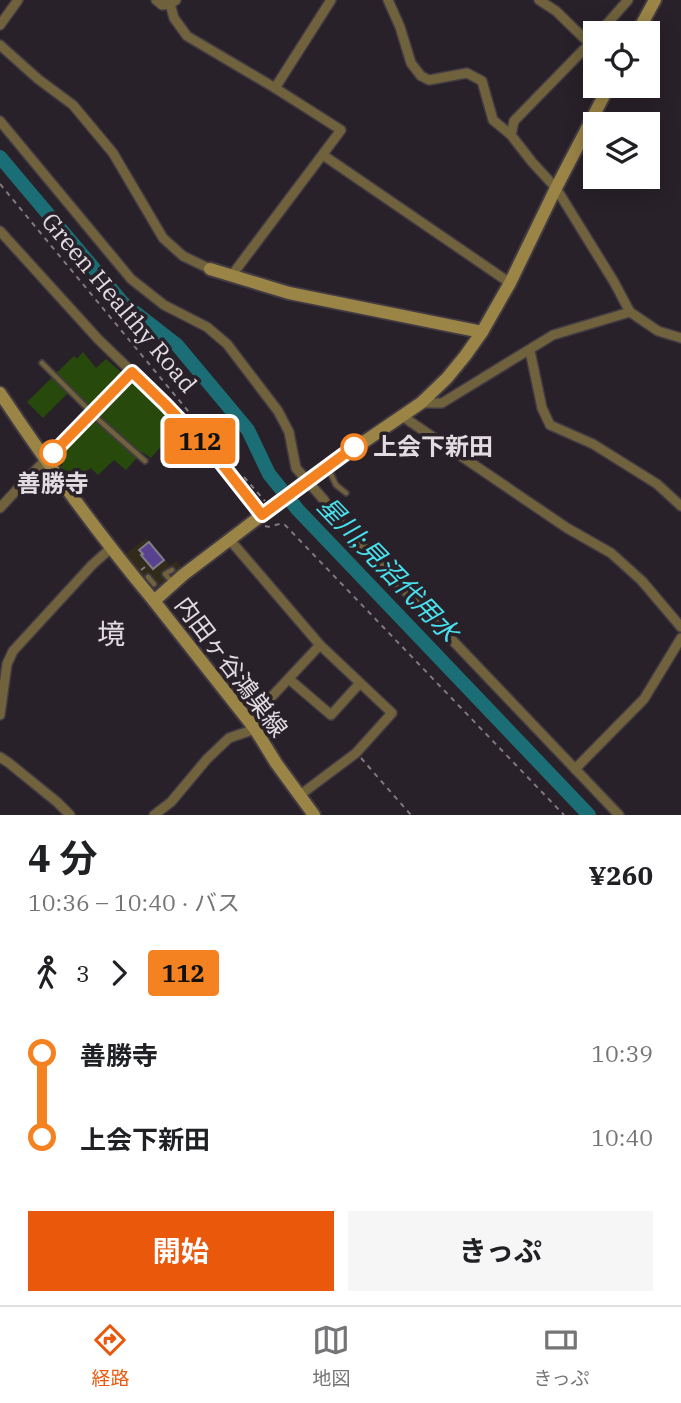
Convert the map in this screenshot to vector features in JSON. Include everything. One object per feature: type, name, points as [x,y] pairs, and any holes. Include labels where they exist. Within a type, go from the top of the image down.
[{"type":"main road","points":[[644,21],[655,0]]},
{"type":"main road","name":"内田ヶ谷鴻巣線","points":[[314,815],[252,725],[154,601],[170,575],[230,540],[303,484],[421,402],[466,356],[510,283],[604,98]]},
{"type":"main road","points":[[210,269],[289,293],[482,332]]},
{"type":"main road","points":[[0,393],[110,548],[137,572],[154,601]]},
{"type":"street","points":[[0,25],[18,0]]},
{"type":"street","points":[[156,0],[162,5],[173,2],[173,18],[187,36],[341,130],[232,275]]},
{"type":"street","points":[[275,88],[331,0]]},
{"type":"street","points":[[388,0],[411,63],[421,76],[429,80],[467,73],[482,81],[493,120],[511,135],[556,188],[630,312],[658,331],[681,338]]},
{"type":"street","points":[[539,0],[583,35]]},
{"type":"street","points":[[610,21],[628,0]]},
{"type":"street","points":[[0,45],[38,79],[73,105],[113,153],[163,238],[183,256],[210,269]]},
{"type":"street","points":[[511,135],[514,121],[583,54]]},
{"type":"street","points":[[0,121],[131,279],[155,298],[206,327],[227,344],[284,420],[292,440],[296,468],[303,484],[324,500],[334,516],[619,815]]},
{"type":"street","points":[[323,155],[510,283]]},
{"type":"street","points":[[0,231],[98,339],[165,404],[267,512]]},
{"type":"street","points":[[421,402],[442,403],[553,335],[630,312]]},
{"type":"street","points":[[530,351],[542,408],[550,425],[593,444],[657,484],[681,506]]},
{"type":"street","points":[[0,508],[132,372]]},
{"type":"street","points":[[402,416],[567,528],[611,553],[642,581],[681,627]]},
{"type":"street","points":[[230,540],[320,645],[392,713],[356,752],[300,795]]},
{"type":"street","points":[[0,715],[2,686],[13,651],[110,548]]},
{"type":"street","points":[[575,769],[644,699],[681,638]]},
{"type":"street","points":[[154,815],[171,802],[207,758],[229,738],[252,725],[320,645]]},
{"type":"street","points":[[289,679],[331,715],[360,683]]},
{"type":"street","points":[[0,757],[70,815]]},
{"type":"lane","points":[[42,363],[145,461]]},
{"type":"lane","points":[[328,467],[336,485],[346,493]]},
{"type":"lane","points":[[137,572],[153,584]]},
{"type":"path","name":"Green Healthy Road","points":[[0,184],[222,452]]},
{"type":"path","points":[[244,477],[267,512],[268,527],[285,524],[564,815]]},
{"type":"path","points":[[137,572],[149,564]]},
{"type":"path","points":[[356,752],[411,815]]},
{"type":"shaded area","points":[[147,538],[169,565],[177,561],[183,569],[153,592],[123,556]]},
{"type":"green space","points":[[83,352],[96,368],[106,359],[180,424],[151,458],[142,452],[126,470],[114,460],[98,475],[91,468],[77,477],[86,490],[79,501],[57,470],[63,464],[56,455],[94,418],[68,393],[43,418],[27,402],[74,356],[77,359]]},
{"type":"building","points":[[149,542],[164,560],[153,569],[139,550]]},
{"type":"waterway","name":"星川;見沼代用水","points":[[0,157],[123,303],[177,345],[248,430],[269,474],[298,510],[589,815]]},
{"type":"bus line","name":"112","points":[[53,453],[132,372],[221,463],[262,515],[354,447]]},
{"type":"place","name":"上会下新田","points":[[354,447]]},
{"type":"place","name":"善勝寺","points":[[53,453]]},
{"type":"district","name":"境","points":[[111,634]]}]
